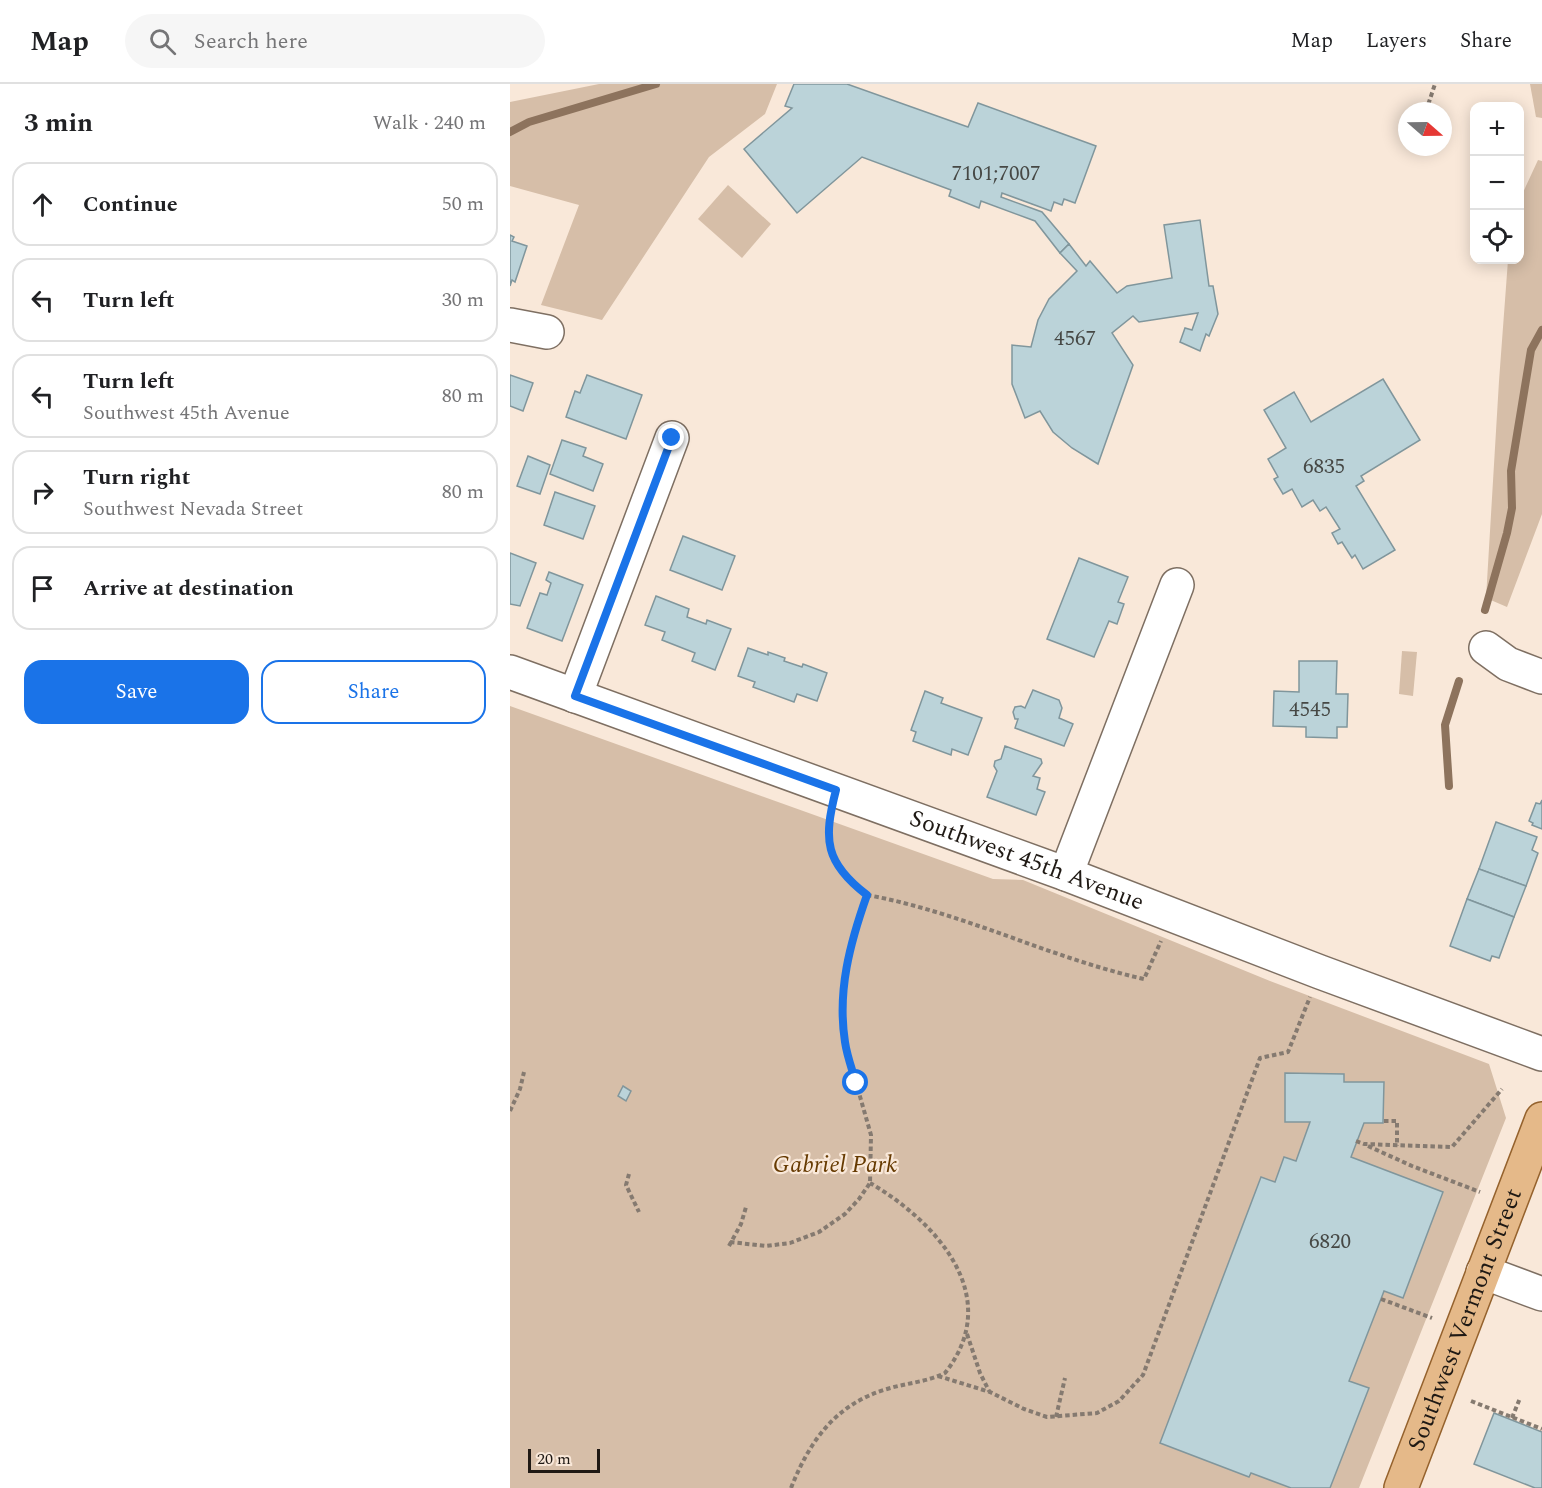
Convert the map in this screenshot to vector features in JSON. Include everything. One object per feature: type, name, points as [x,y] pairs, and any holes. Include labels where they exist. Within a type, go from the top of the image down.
[{"type":"main road","name":"Southwest Vermont Street","points":[[1401,1488],[1542,1119]]},
{"type":"street","points":[[510,325],[547,333]]},
{"type":"street","points":[[575,696],[672,438]]},
{"type":"street","points":[[1066,874],[1177,585]]},
{"type":"street","points":[[1486,648],[1508,664],[1542,677]]},
{"type":"street","name":"Southwest 45th Avenue","points":[[510,672],[1066,874],[1320,972],[1542,1054]]},
{"type":"street","points":[[1483,1272],[1542,1294]]},
{"type":"path","points":[[1429,102],[1435,84]]},
{"type":"path","points":[[836,790],[828,819],[828,842],[835,861],[848,881],[867,895],[904,903],[1104,970],[1144,979],[1172,915]]},
{"type":"path","points":[[746,1207],[741,1224],[730,1244],[766,1246],[790,1243],[819,1232],[845,1214],[870,1183],[871,1136],[845,1044],[842,1014],[843,982],[849,950],[867,895]]},
{"type":"path","points":[[938,1376],[990,1392],[1047,1417],[1056,1417],[1097,1413],[1119,1401],[1143,1376],[1260,1058],[1288,1052],[1320,972]]},
{"type":"path","points":[[510,1111],[524,1072]]},
{"type":"path","points":[[1364,1144],[1452,1148],[1502,1089]]},
{"type":"path","points":[[1384,1121],[1397,1121],[1398,1146]]},
{"type":"path","points":[[1356,1141],[1412,1166],[1480,1192]]},
{"type":"path","points":[[629,1174],[626,1185],[639,1212]]},
{"type":"path","points":[[870,1183],[889,1194],[913,1214],[952,1257],[968,1297],[966,1333],[980,1373],[990,1392]]},
{"type":"path","points":[[1381,1299],[1432,1318]]},
{"type":"path","points":[[791,1488],[812,1444],[828,1424],[852,1404],[888,1388],[945,1373],[966,1333]]},
{"type":"path","points":[[1056,1417],[1065,1378]]},
{"type":"path","points":[[1512,1418],[1520,1398]]},
{"type":"path","points":[[1471,1401],[1542,1429]]},
{"type":"green space","points":[[599,84],[777,84],[765,114],[709,157],[602,320],[541,305],[579,205],[510,186],[510,102]]},
{"type":"green space","points":[[1530,84],[1542,84],[1542,118],[1536,117]]},
{"type":"green space","points":[[1538,160],[1542,161],[1542,514],[1507,607],[1486,598],[1508,264],[1524,264],[1524,190]]},
{"type":"green space","points":[[728,185],[771,224],[742,258],[698,219]]},
{"type":"green space","points":[[1402,651],[1417,652],[1413,696],[1399,694]]},
{"type":"green space","name":"Gabriel Park","points":[[510,706],[993,879],[1023,880],[1270,981],[1489,1064],[1506,1118],[1359,1488],[510,1488]]},
{"type":"building","points":[[794,84],[847,84],[968,127],[978,103],[1096,146],[1075,203],[1064,199],[1062,205],[1054,202],[1051,211],[1002,193],[1001,197],[1042,212],[1069,244],[1060,253],[1035,221],[981,201],[979,208],[949,196],[951,190],[862,157],[797,213],[744,149],[792,108],[785,106]]},
{"type":"building","points":[[1200,220],[1209,286],[1213,286],[1218,314],[1209,336],[1206,334],[1200,351],[1180,342],[1185,328],[1192,330],[1198,313],[1139,322],[1133,316],[1112,333],[1133,365],[1098,464],[1072,448],[1053,432],[1040,411],[1025,418],[1012,384],[1012,345],[1031,347],[1038,320],[1049,299],[1077,271],[1060,253],[1069,244],[1086,266],[1090,261],[1117,293],[1127,286],[1172,278],[1164,225]]},
{"type":"building","points":[[510,235],[514,237],[512,241],[527,246],[515,282],[512,280],[510,286]]},
{"type":"building","points":[[510,375],[533,383],[523,411],[510,406]]},
{"type":"building","points":[[587,375],[642,395],[626,439],[566,417],[575,391],[580,393]]},
{"type":"building","points":[[1383,379],[1420,440],[1361,476],[1364,481],[1356,486],[1395,550],[1363,569],[1355,555],[1352,558],[1342,542],[1338,544],[1332,533],[1340,529],[1326,507],[1320,511],[1313,500],[1302,507],[1292,489],[1283,494],[1274,479],[1278,477],[1268,459],[1286,448],[1264,410],[1294,392],[1311,422]]},
{"type":"building","points":[[562,440],[586,448],[583,456],[603,464],[593,491],[550,474]]},
{"type":"building","points":[[528,456],[550,465],[540,494],[517,486]]},
{"type":"building","points":[[555,492],[595,506],[583,539],[544,525]]},
{"type":"building","points":[[683,536],[735,556],[722,590],[670,570]]},
{"type":"building","points":[[510,553],[536,563],[520,606],[510,604]]},
{"type":"building","points":[[1079,558],[1128,577],[1118,602],[1124,604],[1117,624],[1109,621],[1094,657],[1047,639]]},
{"type":"building","points":[[549,572],[583,585],[562,641],[527,628],[540,593],[547,595],[551,583],[546,580]]},
{"type":"building","points":[[656,596],[689,609],[687,617],[706,624],[707,620],[731,629],[715,670],[692,661],[695,653],[662,640],[665,632],[645,625]]},
{"type":"building","points":[[748,648],[768,655],[768,652],[785,658],[784,661],[802,667],[803,664],[827,673],[817,701],[797,694],[794,702],[753,687],[755,682],[738,676]]},
{"type":"building","points":[[1299,661],[1337,661],[1336,694],[1348,694],[1347,727],[1337,727],[1337,738],[1306,737],[1306,727],[1273,726],[1274,691],[1299,692]]},
{"type":"building","points":[[1033,690],[1059,700],[1062,708],[1059,718],[1073,724],[1064,746],[1015,728],[1018,719],[1015,719],[1013,712],[1015,707],[1025,708]]},
{"type":"building","points":[[925,691],[943,698],[941,703],[982,718],[968,755],[952,749],[951,755],[913,741],[916,732],[911,730]]},
{"type":"building","points":[[1005,746],[1041,759],[1042,763],[1033,776],[1040,778],[1037,789],[1045,792],[1036,815],[987,797],[997,771],[994,766],[995,761],[1001,759]]},
{"type":"building","points":[[1542,800],[1542,829],[1532,825],[1533,823],[1529,821],[1536,803],[1540,804]]},
{"type":"building","points":[[1496,822],[1537,837],[1532,850],[1538,853],[1526,886],[1479,869]]},
{"type":"building","points":[[1479,869],[1526,886],[1514,917],[1467,899]]},
{"type":"building","points":[[1467,899],[1514,917],[1499,958],[1492,956],[1490,961],[1450,946]]},
{"type":"building","points":[[1285,1073],[1344,1074],[1344,1082],[1384,1082],[1383,1123],[1364,1123],[1351,1157],[1443,1192],[1403,1298],[1384,1291],[1349,1381],[1369,1388],[1330,1488],[1291,1488],[1251,1473],[1249,1477],[1160,1443],[1261,1177],[1275,1182],[1284,1157],[1296,1161],[1310,1122],[1285,1122]]},
{"type":"building","points":[[623,1086],[631,1091],[626,1101],[618,1096]]},
{"type":"building","points":[[1494,1413],[1542,1432],[1542,1488],[1535,1488],[1474,1464]]},
{"type":"waterway","points":[[510,132],[529,122],[656,84]]},
{"type":"waterway","points":[[1485,610],[1512,508],[1511,471],[1531,350],[1542,330]]},
{"type":"waterway","points":[[1449,786],[1445,725],[1459,681]]},
{"type":"route","points":[[672,438],[575,696],[836,790],[828,819],[828,842],[835,861],[848,881],[867,895],[849,950],[843,982],[842,1014],[845,1044],[856,1083]]}]
